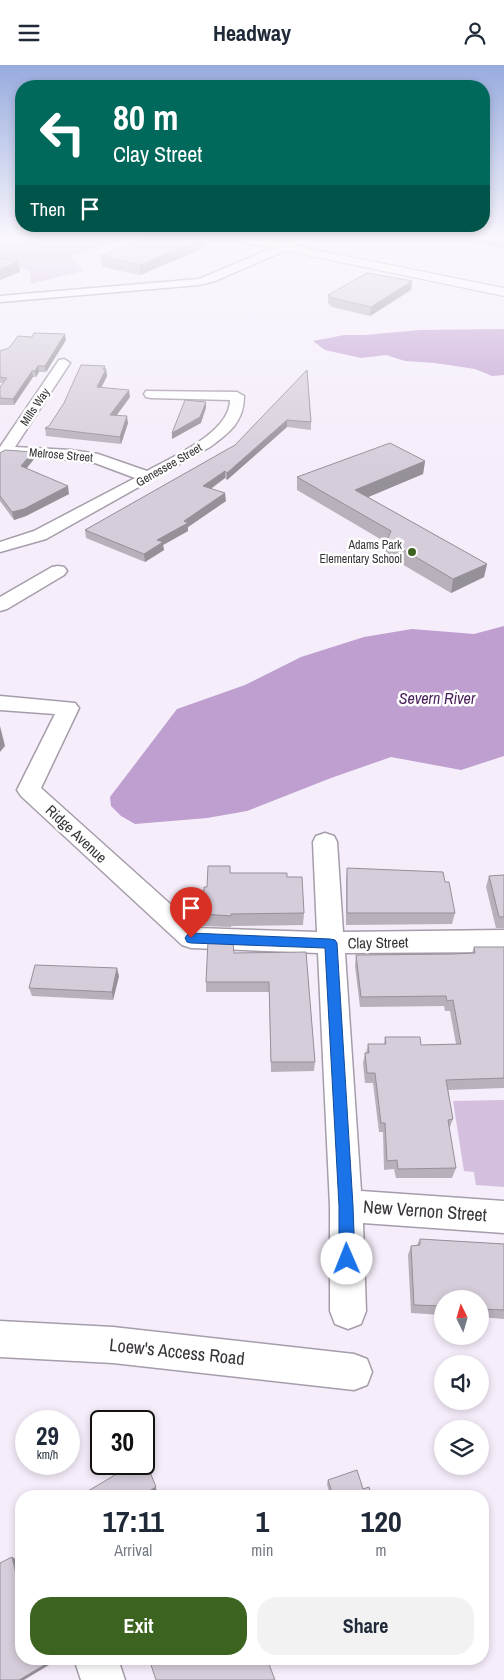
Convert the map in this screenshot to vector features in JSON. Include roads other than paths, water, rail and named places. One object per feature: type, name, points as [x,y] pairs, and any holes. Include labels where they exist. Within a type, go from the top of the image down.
[{"type":"street","name":"Mills Way","points":[[3,451],[64,363]]},
{"type":"street","name":"Genessee Street","points":[[0,547],[40,535],[205,444],[222,432],[231,421],[237,408],[236,396],[151,394]]},
{"type":"street","name":"Melrose Street","points":[[3,451],[71,455],[98,459],[148,477]]},
{"type":"street","points":[[0,605],[58,571]]},
{"type":"street","name":"Ridge Avenue","points":[[0,703],[68,708],[29,790],[191,938]]},
{"type":"street","points":[[325,842],[346,1206],[348,1311]]},
{"type":"street","name":"Clay Street","points":[[191,938],[330,943],[504,941]]},
{"type":"street","name":"New Vernon Street","points":[[346,1206],[504,1217]]},
{"type":"street","name":"Loew's Access Road","points":[[0,1339],[113,1345],[354,1372]]},
{"type":"street","points":[[98,1665],[103,1680]]},
{"type":"water","points":[[504,329],[504,375],[492,376],[475,369],[405,361],[386,355],[361,358],[325,350],[313,341],[344,335],[420,330]]},
{"type":"water","name":"Severn River","points":[[504,626],[504,756],[461,770],[391,757],[247,811],[207,818],[135,824],[121,816],[111,806],[110,797],[177,709],[245,685],[301,657],[364,637],[412,629],[474,634]]},
{"type":"place","name":"Adams Park Elementary School","points":[[412,552]]}]
